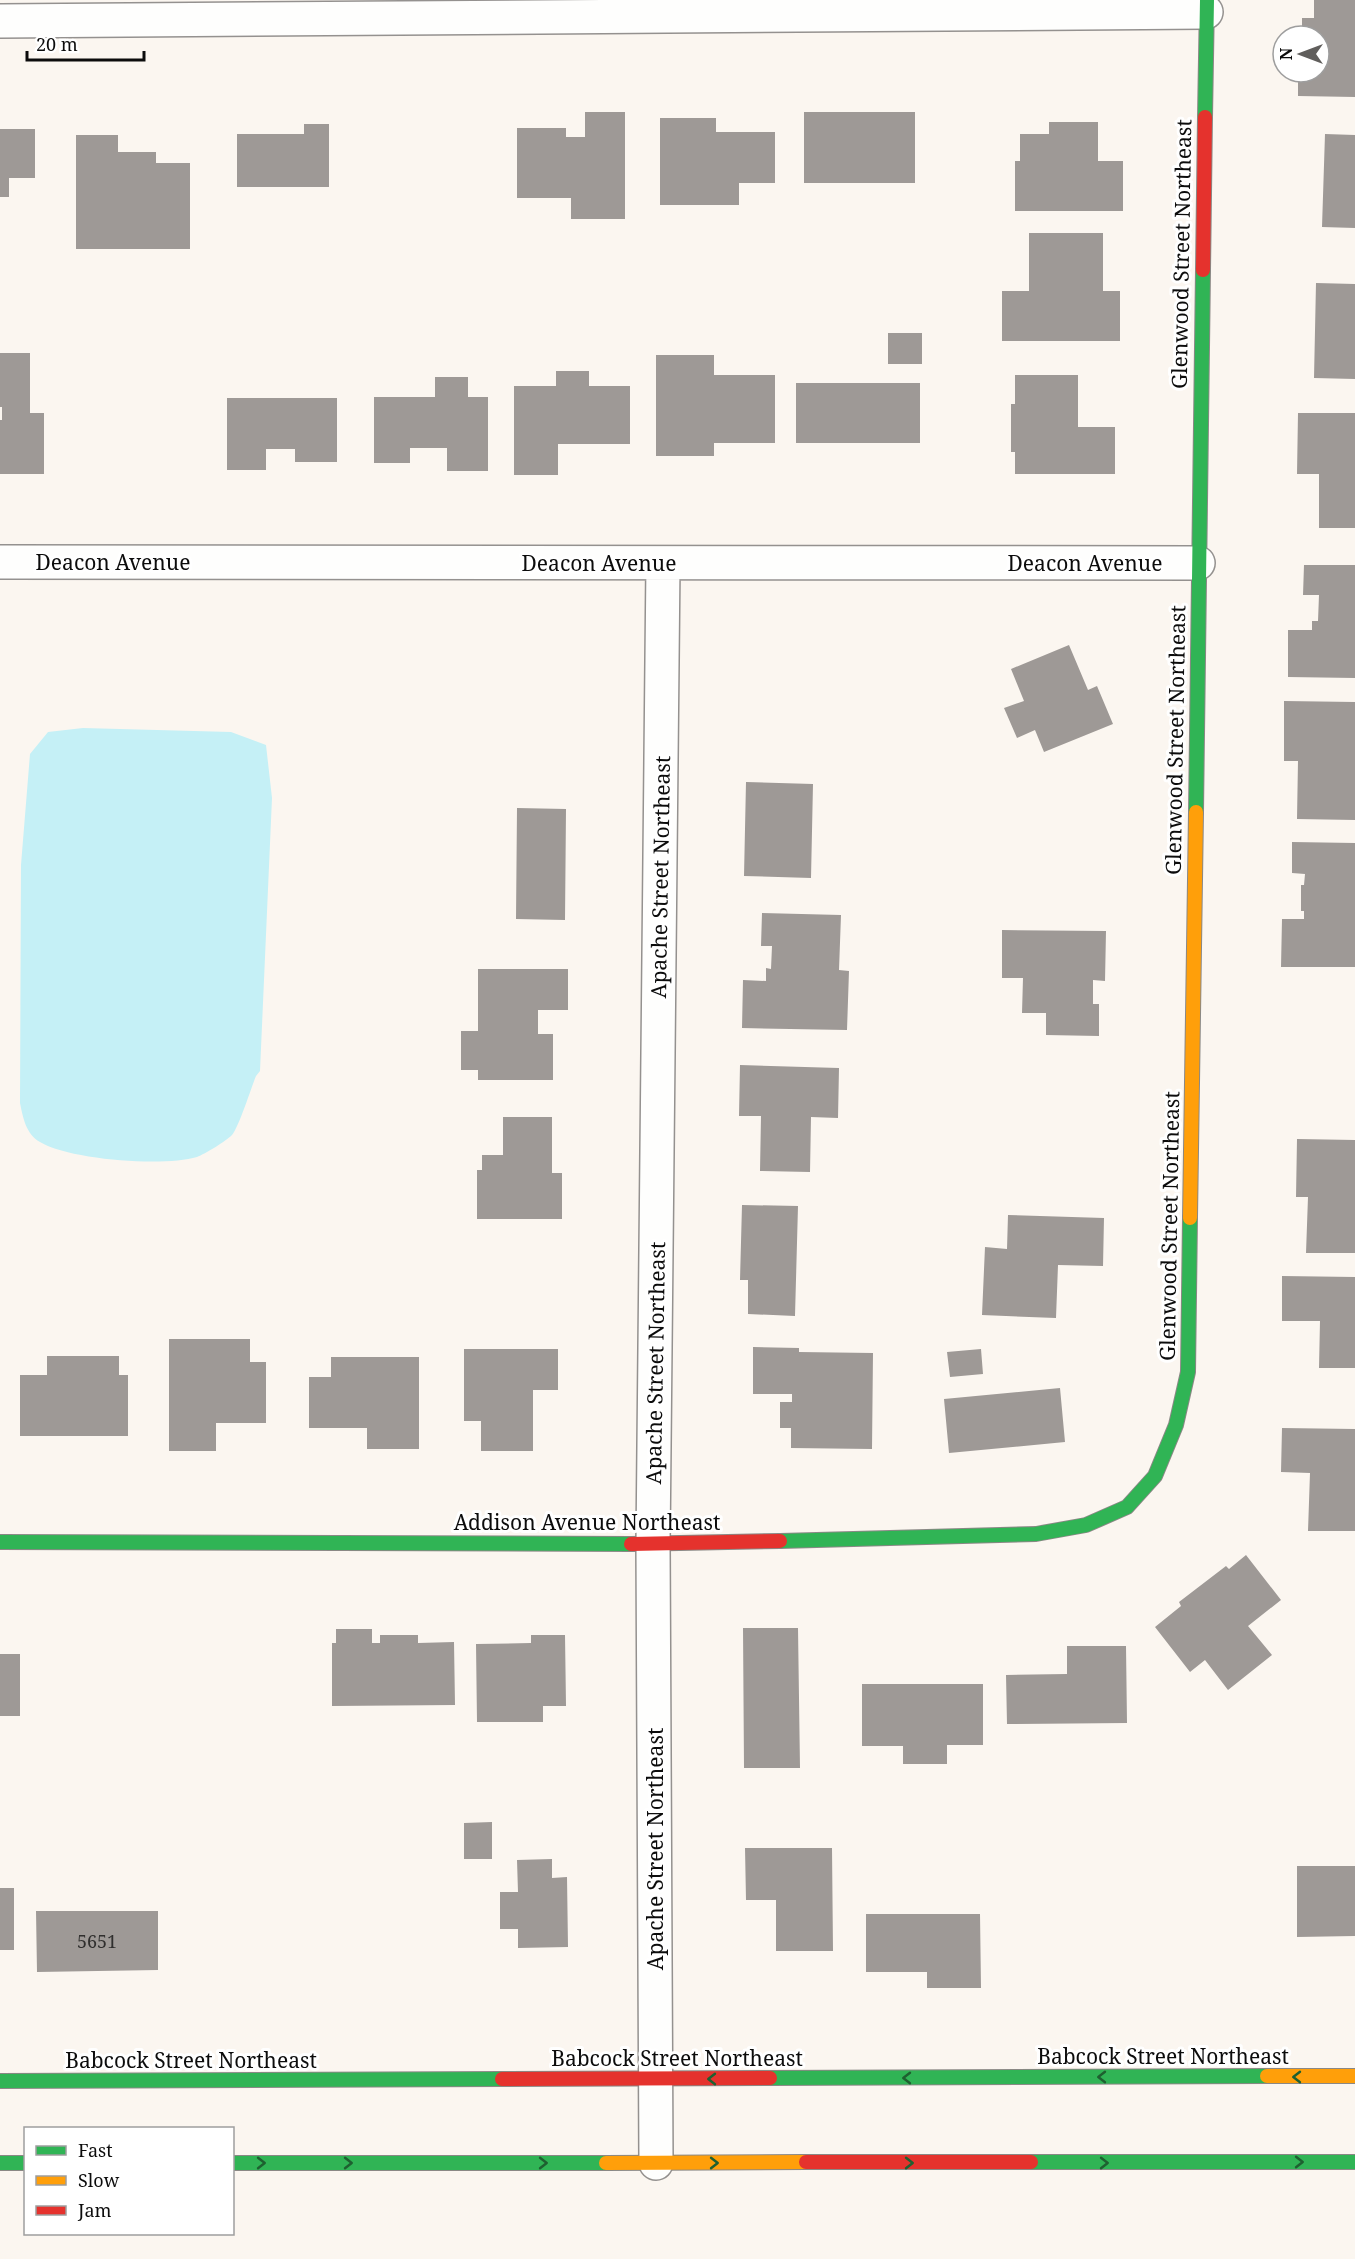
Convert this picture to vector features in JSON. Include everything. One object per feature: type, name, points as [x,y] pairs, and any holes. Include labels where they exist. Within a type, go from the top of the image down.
[{"type":"street","points":[[0,21],[1206,6]]},
{"type":"street","name":"Glenwood Street Northeast","points":[[1155,1476],[1176,1425],[1188,1372],[1206,6]]},
{"type":"street","name":"Deacon Avenue","points":[[0,562],[1198,563]]},
{"type":"street","name":"Apache Street Northeast","points":[[656,2163],[653,1545],[663,563]]},
{"type":"street","name":"Addison Avenue Northeast","points":[[0,1542],[653,1545],[1035,1534],[1086,1525],[1127,1507],[1155,1476]]},
{"type":"street","name":"Babcock Street Northeast","points":[[0,2081],[1355,2076]]},
{"type":"street","points":[[234,2163],[1355,2162]]},
{"type":"street","points":[[0,2163],[24,2163]]},
{"type":"water","points":[[83,728],[231,732],[266,745],[272,798],[260,1071],[235,1131],[225,1141],[197,1157],[182,1160],[141,1161],[117,1160],[73,1153],[54,1148],[35,1139],[28,1130],[22,1114],[20,1103],[21,865],[30,754],[48,732]]},
{"type":"building","points":[[1314,0],[1355,0],[1355,97],[1298,96],[1298,84],[1331,84],[1331,24],[1302,24],[1302,18],[1314,18]]},
{"type":"building","points":[[585,112],[625,112],[625,219],[571,219],[571,198],[517,198],[517,128],[566,128],[566,137],[585,137]]},
{"type":"building","points":[[804,112],[915,112],[915,183],[804,183]]},
{"type":"building","points":[[660,118],[716,118],[716,132],[775,132],[775,183],[739,183],[739,205],[660,205]]},
{"type":"building","points":[[1049,122],[1098,122],[1098,161],[1123,161],[1123,211],[1015,211],[1015,161],[1020,161],[1020,134],[1049,134]]},
{"type":"building","points":[[304,124],[329,124],[329,187],[237,187],[237,134],[304,134]]},
{"type":"building","points":[[0,129],[35,129],[35,178],[9,178],[9,197],[0,197]]},
{"type":"building","points":[[1325,134],[1355,135],[1355,228],[1322,227]]},
{"type":"building","points":[[76,135],[118,135],[118,152],[156,152],[156,163],[190,163],[190,249],[76,249]]},
{"type":"building","points":[[1029,233],[1103,233],[1103,291],[1120,291],[1120,341],[1002,341],[1002,291],[1029,291]]},
{"type":"building","points":[[1316,283],[1355,284],[1355,379],[1314,378]]},
{"type":"building","points":[[888,333],[922,333],[922,364],[888,364]]},
{"type":"building","points":[[0,353],[30,353],[30,413],[44,413],[44,474],[0,474],[2,407],[0,407]]},
{"type":"building","points":[[656,355],[714,355],[714,375],[775,375],[775,443],[714,443],[714,456],[656,456]]},
{"type":"building","points":[[556,371],[589,371],[589,386],[630,386],[630,444],[558,444],[558,475],[514,475],[514,386],[556,386]]},
{"type":"building","points":[[1015,375],[1078,375],[1078,427],[1115,427],[1115,474],[1015,474],[1015,452],[1011,452],[1011,404],[1015,404]]},
{"type":"building","points":[[435,377],[468,377],[468,397],[488,397],[488,471],[447,471],[447,448],[410,448],[410,463],[374,463],[374,397],[435,397]]},
{"type":"building","points":[[796,383],[920,383],[920,443],[796,443]]},
{"type":"building","points":[[227,398],[337,398],[337,462],[295,462],[295,449],[266,449],[266,470],[227,470]]},
{"type":"building","points":[[1298,413],[1355,413],[1355,528],[1319,528],[1319,474],[1297,474]]},
{"type":"building","points":[[1304,565],[1355,565],[1355,678],[1288,677],[1288,630],[1312,630],[1312,621],[1318,621],[1319,595],[1303,595]]},
{"type":"building","points":[[1069,645],[1088,690],[1097,686],[1113,724],[1044,752],[1035,730],[1017,738],[1004,708],[1024,701],[1011,669]]},
{"type":"building","points":[[1284,701],[1355,702],[1355,820],[1297,819],[1298,761],[1284,761]]},
{"type":"building","points":[[746,782],[813,784],[811,878],[744,876]]},
{"type":"building","points":[[517,808],[566,809],[565,920],[516,919]]},
{"type":"building","points":[[1292,842],[1355,843],[1355,967],[1281,967],[1282,919],[1304,919],[1304,911],[1301,911],[1301,885],[1304,885],[1305,874],[1292,873]]},
{"type":"building","points":[[762,913],[841,915],[839,970],[849,971],[847,1030],[742,1028],[743,980],[766,981],[766,968],[771,969],[772,946],[761,946]]},
{"type":"building","points":[[1002,930],[1106,931],[1105,981],[1093,980],[1093,1004],[1099,1004],[1099,1036],[1046,1035],[1046,1013],[1022,1013],[1023,978],[1002,978]]},
{"type":"building","points":[[478,969],[568,969],[568,1010],[538,1010],[538,1034],[553,1034],[553,1080],[478,1080],[478,1070],[461,1070],[461,1031],[478,1031]]},
{"type":"building","points":[[740,1065],[839,1068],[838,1118],[811,1117],[810,1172],[760,1171],[761,1116],[739,1116]]},
{"type":"building","points":[[503,1117],[552,1117],[552,1173],[562,1173],[562,1219],[477,1219],[477,1170],[482,1170],[482,1155],[503,1155]]},
{"type":"building","points":[[1297,1139],[1355,1140],[1355,1253],[1306,1253],[1308,1197],[1296,1197]]},
{"type":"building","points":[[742,1205],[798,1206],[795,1316],[748,1314],[748,1280],[740,1280]]},
{"type":"building","points":[[1008,1215],[1104,1218],[1103,1266],[1058,1265],[1056,1318],[982,1315],[985,1247],[1007,1249]]},
{"type":"building","points":[[1282,1276],[1355,1277],[1355,1368],[1319,1368],[1320,1321],[1282,1321]]},
{"type":"building","points":[[169,1339],[250,1339],[250,1362],[266,1362],[266,1423],[216,1423],[216,1451],[169,1451]]},
{"type":"building","points":[[753,1347],[799,1348],[799,1352],[873,1353],[872,1449],[791,1448],[791,1428],[780,1428],[780,1402],[792,1402],[792,1394],[753,1394]]},
{"type":"building","points":[[464,1349],[558,1349],[558,1390],[533,1390],[533,1451],[481,1451],[481,1421],[464,1421]]},
{"type":"building","points":[[981,1349],[983,1374],[950,1377],[947,1352]]},
{"type":"building","points":[[47,1356],[119,1356],[119,1375],[128,1375],[128,1436],[20,1436],[20,1375],[47,1375]]},
{"type":"building","points":[[331,1357],[419,1357],[419,1449],[367,1449],[367,1428],[309,1428],[309,1377],[331,1377]]},
{"type":"building","points":[[1060,1388],[1065,1442],[949,1453],[944,1399]]},
{"type":"building","points":[[1282,1428],[1355,1429],[1355,1531],[1308,1531],[1310,1473],[1281,1472]]},
{"type":"building","points":[[1246,1555],[1281,1600],[1248,1626],[1272,1655],[1228,1690],[1205,1660],[1190,1672],[1155,1627],[1181,1606],[1179,1602],[1226,1566],[1229,1569]]},
{"type":"building","points":[[743,1628],[798,1628],[800,1768],[744,1768]]},
{"type":"building","points":[[336,1629],[372,1629],[372,1643],[380,1643],[380,1635],[418,1635],[418,1643],[454,1642],[455,1705],[332,1706],[332,1643],[336,1643]]},
{"type":"building","points":[[531,1635],[565,1635],[566,1706],[543,1706],[543,1722],[477,1722],[476,1644],[531,1643]]},
{"type":"building","points":[[1067,1646],[1126,1646],[1127,1723],[1007,1724],[1006,1675],[1067,1674]]},
{"type":"building","points":[[0,1654],[20,1654],[20,1716],[0,1716]]},
{"type":"building","points":[[862,1684],[983,1684],[983,1745],[947,1745],[947,1764],[903,1764],[903,1746],[862,1746]]},
{"type":"building","points":[[492,1822],[492,1859],[464,1859],[464,1823]]},
{"type":"building","points":[[745,1848],[832,1848],[833,1951],[776,1951],[776,1900],[746,1900]]},
{"type":"building","points":[[552,1859],[552,1878],[567,1877],[568,1947],[518,1948],[518,1929],[500,1929],[500,1892],[518,1892],[517,1860]]},
{"type":"building","points":[[1297,1866],[1355,1866],[1355,1936],[1297,1937]]},
{"type":"building","points":[[0,1888],[14,1888],[14,1950],[0,1950]]},
{"type":"building","points":[[36,1911],[158,1911],[158,1970],[37,1972]]},
{"type":"building","points":[[866,1914],[980,1914],[981,1988],[927,1988],[927,1972],[866,1972]]},
{"type":"traffic: fast","points":[[1205,117],[1207,0]]},
{"type":"traffic: fast","points":[[1196,812],[1203,270]]},
{"type":"traffic: fast","points":[[780,1541],[1036,1534],[1086,1525],[1127,1507],[1155,1476],[1176,1425],[1188,1372],[1190,1218]]},
{"type":"traffic: fast","points":[[0,1542],[631,1544]]},
{"type":"traffic: fast","points":[[770,2078],[1267,2076]]},
{"type":"traffic: fast","points":[[0,2081],[502,2079]]},
{"type":"traffic: fast","points":[[1031,2162],[1355,2162]]},
{"type":"traffic: fast","points":[[0,2163],[24,2163]]},
{"type":"traffic: fast","points":[[234,2163],[606,2163]]},
{"type":"traffic: slow","points":[[1190,1218],[1196,812]]},
{"type":"traffic: slow","points":[[1267,2076],[1355,2076]]},
{"type":"traffic: slow","points":[[606,2163],[806,2162]]},
{"type":"traffic: jam","points":[[1203,270],[1205,117]]},
{"type":"traffic: jam","points":[[631,1544],[780,1541]]},
{"type":"traffic: jam","points":[[502,2079],[770,2078]]},
{"type":"traffic: jam","points":[[806,2162],[1031,2162]]}]
